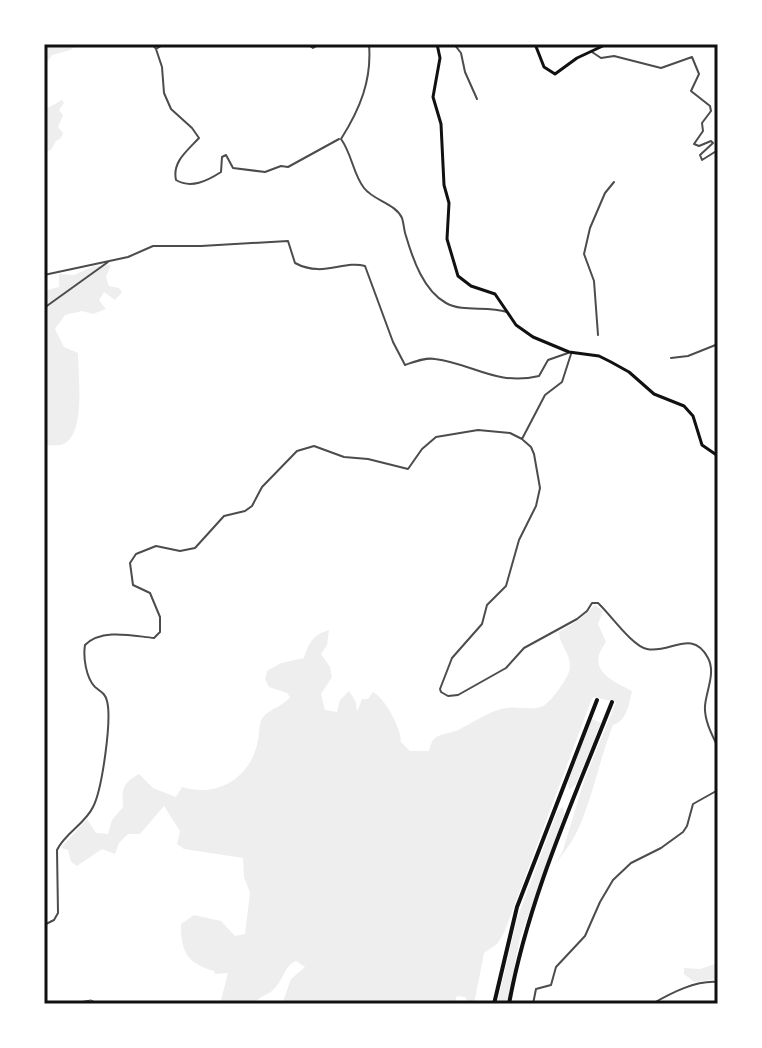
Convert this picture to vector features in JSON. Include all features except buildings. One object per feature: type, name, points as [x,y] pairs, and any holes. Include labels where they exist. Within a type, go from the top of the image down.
[{"type":"highway","points":[[494,1004],[517,907],[597,700]]},
{"type":"highway","points":[[509,1004],[530,915],[612,702]]},
{"type":"main road","points":[[437,44],[440,58],[433,97],[441,124],[444,185],[449,203],[446,226],[449,249],[462,280],[495,294],[522,330],[570,352],[599,356],[629,372],[654,394],[684,406],[693,416],[702,445],[718,456]]},
{"type":"main road","points":[[535,44],[544,67],[555,74],[577,58],[607,44]]},
{"type":"street","points":[[152,44],[156,49],[167,101],[199,138],[174,171],[176,180],[184,185],[209,180],[221,172],[222,157],[226,155],[233,168],[265,172],[281,166],[288,167],[341,139],[363,97],[371,66],[369,44]]},
{"type":"street","points":[[156,49],[164,44]]},
{"type":"street","points":[[307,44],[313,48],[320,44]]},
{"type":"street","points":[[454,44],[461,53],[465,72],[477,99]]},
{"type":"street","points":[[591,51],[601,58],[614,56],[661,68],[692,57],[699,74],[691,91],[710,106],[711,111],[702,123],[703,131],[694,144],[713,143],[700,155],[702,160],[718,150]]},
{"type":"street","points":[[341,139],[363,187],[402,217],[413,256],[427,285],[435,294],[448,304],[466,308],[497,308],[508,312]]},
{"type":"street","points":[[598,335],[594,281],[584,254],[590,228],[605,193],[614,182]]},
{"type":"street","points":[[44,275],[128,257],[153,246],[288,241],[295,263],[304,268],[365,266],[389,333],[405,365],[433,358],[490,376],[522,380],[539,376],[548,360],[570,352]]},
{"type":"street","points":[[44,308],[111,260]]},
{"type":"street","points":[[671,358],[707,351],[718,344]]},
{"type":"street","points":[[522,439],[545,395],[562,382],[570,352]]},
{"type":"street","points":[[44,925],[56,918],[59,910],[57,850],[94,806],[103,762],[108,710],[105,695],[90,678],[84,652],[90,641],[125,634],[157,637],[161,629],[158,609],[150,593],[133,585],[130,563],[133,557],[156,546],[180,551],[195,548],[221,518],[252,506],[262,487],[300,449],[314,446],[344,457],[368,459],[408,469],[422,449],[436,437],[478,430],[510,433],[522,439],[534,454],[540,488],[536,506],[519,540],[506,586],[487,605],[482,624],[452,658],[441,692],[448,696],[458,695],[496,675],[524,648],[577,619],[592,603],[598,603],[640,647],[653,650],[686,641],[697,645],[706,654],[711,671],[705,707],[708,725],[718,747]]},
{"type":"street","points":[[533,1004],[536,989],[551,985],[556,967],[585,936],[613,880],[631,863],[677,837],[687,826],[693,804],[718,790]]},
{"type":"street","points":[[652,1004],[690,987],[709,981],[718,982]]},
{"type":"lane","points":[[67,1004],[91,1000],[99,1004]]},
{"type":"shaded area","points":[[44,44],[79,44],[52,55],[44,67]]},
{"type":"shaded area","points":[[62,100],[64,103],[59,110],[63,115],[58,127],[63,133],[51,150],[44,152],[44,110]]},
{"type":"shaded area","points":[[111,265],[106,277],[109,286],[122,292],[115,300],[104,292],[99,300],[106,309],[93,314],[82,311],[65,315],[55,329],[64,347],[78,353],[79,412],[68,441],[44,446],[44,291],[59,287],[59,274],[74,275],[94,266]]},
{"type":"shaded area","points":[[595,605],[603,611],[598,624],[606,642],[600,651],[599,666],[608,677],[632,691],[628,706],[621,720],[613,725],[578,831],[553,867],[562,853],[584,781],[616,702],[593,697],[504,933],[497,944],[484,953],[474,1004],[465,997],[457,996],[455,1001],[441,1000],[436,1004],[282,1004],[291,979],[305,967],[296,961],[289,966],[275,988],[253,1004],[220,1004],[228,973],[215,974],[191,960],[182,942],[181,924],[194,915],[221,921],[235,936],[245,934],[250,893],[244,877],[243,858],[184,849],[177,844],[180,831],[164,806],[140,834],[128,834],[119,843],[115,854],[102,849],[77,866],[71,862],[68,850],[61,848],[87,819],[96,833],[108,834],[112,820],[123,807],[124,788],[139,774],[153,788],[176,797],[182,787],[208,790],[231,782],[248,765],[254,753],[262,718],[290,697],[269,687],[265,679],[267,671],[281,663],[304,658],[312,640],[319,634],[329,630],[327,645],[321,654],[330,667],[332,677],[321,694],[325,710],[337,712],[340,700],[349,691],[356,702],[357,712],[362,699],[368,699],[373,692],[392,714],[401,742],[410,751],[429,751],[435,738],[493,712],[546,704],[569,672],[570,661],[559,632],[579,620]]},
{"type":"shaded area","points":[[592,719],[601,723],[576,784],[569,790],[568,781]]},
{"type":"shaded area","points":[[563,806],[564,815],[520,938],[507,1004],[497,1004],[517,919],[557,812]]},
{"type":"shaded area","points":[[718,945],[718,979],[694,982],[684,974],[684,968],[700,969],[715,964]]}]
